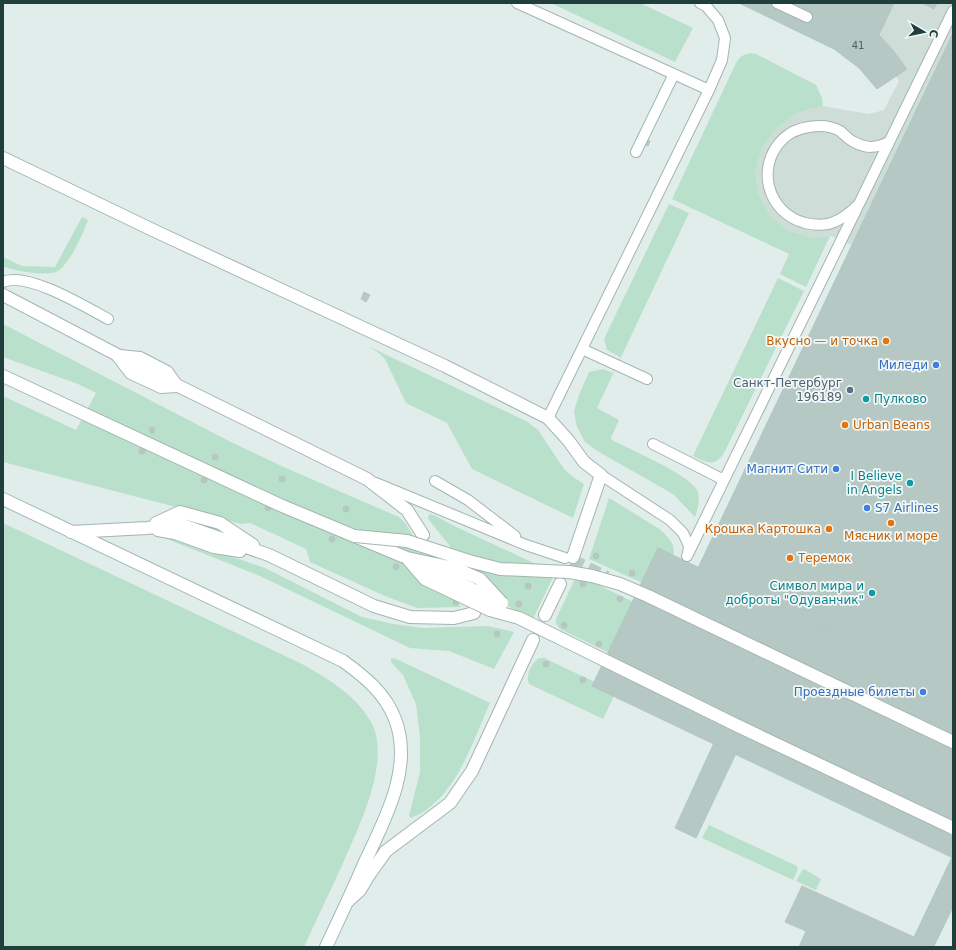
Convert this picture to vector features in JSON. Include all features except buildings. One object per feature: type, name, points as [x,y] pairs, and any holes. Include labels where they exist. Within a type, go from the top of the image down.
[{"type":"street","points":[[3,158],[157,232],[445,366],[548,418],[568,440],[584,462],[601,475],[569,558]]},
{"type":"street","points":[[3,295],[177,386],[367,479],[407,510],[423,535]]},
{"type":"street","points":[[3,376],[280,505],[407,558],[454,568],[480,579],[502,604],[519,618]]},
{"type":"street","points":[[3,499],[343,661],[365,677],[380,692],[395,719],[399,733],[401,748],[400,765],[396,784],[389,807],[326,947]]},
{"type":"street","points":[[70,532],[147,528],[179,524],[269,555],[374,606],[410,617],[454,618],[474,613]]},
{"type":"street","points":[[355,536],[407,541],[469,561],[500,569],[569,572],[592,576],[620,584],[953,742]]},
{"type":"street","points":[[407,558],[425,579],[490,610],[519,618],[727,721],[953,828]]},
{"type":"street","points":[[545,615],[560,584]]},
{"type":"street","points":[[347,902],[360,890],[386,851],[450,802],[463,784],[472,770],[533,640]]},
{"type":"lane","points":[[517,3],[528,6],[709,90]]},
{"type":"lane","points":[[548,418],[709,90],[722,60],[726,38],[718,20],[706,6],[700,3]]},
{"type":"lane","points":[[777,3],[807,17]]},
{"type":"lane","points":[[601,475],[670,520],[683,533],[689,546],[687,559],[724,480],[953,11]]},
{"type":"lane","points":[[636,152],[674,74]]},
{"type":"lane","points":[[859,204],[850,213],[833,222],[814,225],[795,220],[780,209],[770,192],[767,173],[772,154],[784,138],[800,128],[820,126],[839,130],[854,142],[864,146],[877,148],[889,142]]},
{"type":"lane","points":[[3,282],[10,278],[27,281],[58,293],[108,319]]},
{"type":"lane","points":[[582,349],[647,379]]},
{"type":"lane","points":[[653,444],[724,480]]},
{"type":"lane","points":[[367,479],[526,545],[569,558]]},
{"type":"lane","points":[[435,482],[468,500],[526,545]]},
{"type":"shaded area","name":"Пулково","points":[[894,3],[953,3],[953,621],[855,247],[831,236],[814,238],[790,231],[771,217],[759,195],[755,171],[762,148],[777,128],[797,113],[823,106],[869,114],[884,110],[899,81],[896,76],[907,69],[879,35]]},
{"type":"green space","points":[[551,3],[640,3],[693,28],[675,62]]},
{"type":"green space","points":[[746,54],[756,54],[816,85],[822,98],[823,106],[797,113],[777,128],[762,148],[755,171],[759,195],[771,217],[790,231],[814,238],[830,236],[806,287],[780,274],[789,254],[672,199],[737,61]]},
{"type":"green space","points":[[669,204],[689,213],[597,408],[619,420],[611,438],[612,440],[672,470],[692,484],[697,490],[699,496],[695,517],[673,494],[599,452],[585,442],[577,427],[574,411],[589,372],[603,369],[613,373],[620,357],[607,350],[604,339]]},
{"type":"green space","points":[[82,217],[88,220],[83,233],[67,262],[58,271],[53,273],[39,273],[15,270],[3,266],[3,257],[22,266],[55,267]]},
{"type":"green space","points":[[778,278],[804,291],[724,453],[717,461],[706,462],[693,456]]},
{"type":"green space","points":[[3,324],[231,442],[288,469],[399,517],[406,524],[445,590],[454,601],[462,607],[417,608],[385,596],[310,562],[306,549],[250,523],[241,524],[3,462],[3,396],[76,430],[96,393],[78,384],[3,357]]},
{"type":"green space","points":[[370,347],[526,421],[538,430],[564,469],[584,484],[573,518],[472,469],[447,423],[406,403],[385,359]]},
{"type":"green space","points":[[609,498],[658,528],[667,536],[672,544],[674,551],[673,558],[670,565],[654,588],[589,559]]},
{"type":"green space","points":[[430,514],[555,573],[533,619],[472,588],[449,545],[429,520],[428,517]]},
{"type":"green space","points":[[3,523],[302,664],[322,675],[340,688],[365,712],[371,722],[376,737],[378,755],[376,773],[371,793],[365,812],[350,847],[304,947],[3,947]]},
{"type":"green space","points":[[162,537],[175,537],[265,568],[362,617],[393,624],[423,628],[488,626],[514,632],[494,669],[449,651],[410,648],[260,576]]},
{"type":"green space","points":[[584,578],[654,612],[630,663],[560,629],[556,624],[556,619],[574,581],[576,579]]},
{"type":"green space","points":[[394,658],[490,703],[469,752],[451,785],[426,810],[411,818],[409,816],[420,772],[420,737],[416,704],[403,675],[391,662],[391,659]]},
{"type":"green space","points":[[539,658],[544,658],[616,692],[603,719],[529,684],[528,677],[530,670]]},
{"type":"green space","points":[[709,825],[797,866],[798,869],[793,880],[702,838]]},
{"type":"green space","points":[[804,869],[821,879],[816,890],[796,881]]},
{"type":"tunnel","points":[[572,560],[607,577]]},
{"type":"place","name":"Вкусно — и точка","points":[[886,341]]},
{"type":"place","name":"Миледи","points":[[936,365]]},
{"type":"place","name":"Санкт-Петербург 196189","points":[[850,390]]},
{"type":"place","name":"Пулково","points":[[866,399]]},
{"type":"place","name":"Urban Beans","points":[[845,425]]},
{"type":"place","name":"Магнит Сити","points":[[836,469]]},
{"type":"place","name":"I Believe in Angels","points":[[910,483]]},
{"type":"place","name":"S7 Airlines","points":[[867,508]]},
{"type":"place","name":"Мясник и море","points":[[891,523]]},
{"type":"place","name":"Крошка Картошка","points":[[829,529]]},
{"type":"place","name":"Теремок","points":[[790,558]]},
{"type":"place","name":"Символ мира и доброты \"Одуванчик\"","points":[[872,593]]},
{"type":"place","name":"Проездные билеты","points":[[923,692]]}]
